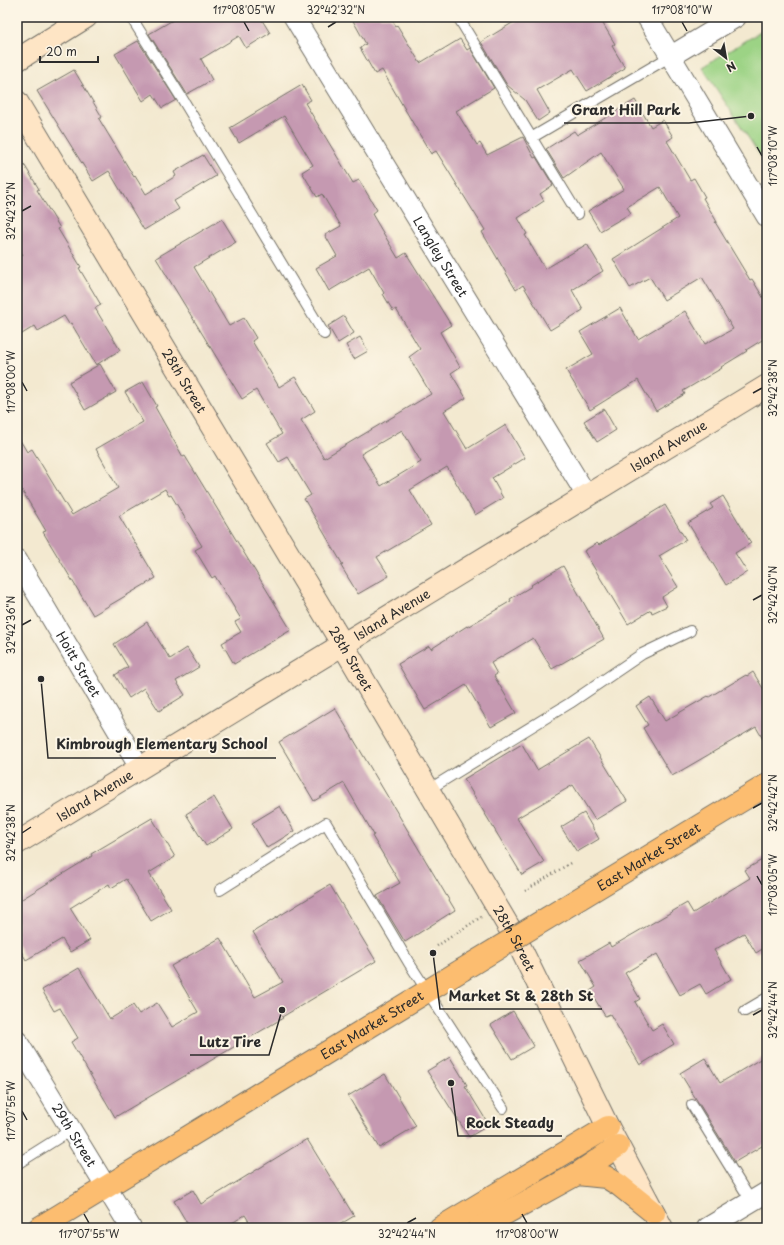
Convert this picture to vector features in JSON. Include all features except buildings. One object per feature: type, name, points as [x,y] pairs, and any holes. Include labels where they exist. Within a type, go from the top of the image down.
[{"type":"main road","name":"East Market Street","points":[[39,1228],[767,785]]},
{"type":"main road","points":[[479,1228],[577,1174],[613,1137]]},
{"type":"main road","points":[[440,1228],[613,1137]]},
{"type":"main road","points":[[577,1174],[606,1177],[619,1185],[658,1221]]},
{"type":"street","points":[[17,60],[86,17]]},
{"type":"street","name":"Langley Street","points":[[294,17],[587,496]]},
{"type":"street","points":[[647,17],[761,195],[767,217]]},
{"type":"street","points":[[671,56],[736,17]]},
{"type":"street","name":"28th Street","points":[[17,102],[343,645],[517,941],[613,1137],[658,1221]]},
{"type":"street","name":"Island Avenue","points":[[17,843],[767,386]]},
{"type":"street","name":"Hoitt Street","points":[[17,560],[140,768]]},
{"type":"street","name":"29th Street","points":[[17,1041],[131,1228]]},
{"type":"street","points":[[707,1228],[759,1196]]},
{"type":"lane","points":[[130,17],[183,100],[324,334]]},
{"type":"lane","points":[[458,17],[578,214]]},
{"type":"lane","points":[[531,138],[671,56]]},
{"type":"lane","points":[[428,790],[570,703],[642,654],[690,631]]},
{"type":"lane","points":[[220,890],[326,823],[428,992],[503,1108]]},
{"type":"lane","points":[[745,1011],[767,998]]},
{"type":"lane","points":[[692,1105],[759,1196]]},
{"type":"lane","points":[[17,1164],[71,1130]]},
{"type":"path","points":[[525,891],[572,862]]},
{"type":"path","points":[[437,946],[481,917]]},
{"type":"green space","points":[[767,28],[767,166],[702,67]]},
{"type":"place","name":"Grant Hill Park","points":[[751,116]]},
{"type":"place","name":"Kimbrough Elementary School","points":[[41,679]]},
{"type":"place","name":"Market St & 28th St","points":[[433,953]]},
{"type":"place","name":"Lutz Tire","points":[[282,1010]]},
{"type":"place","name":"Rock Steady","points":[[451,1083]]}]
